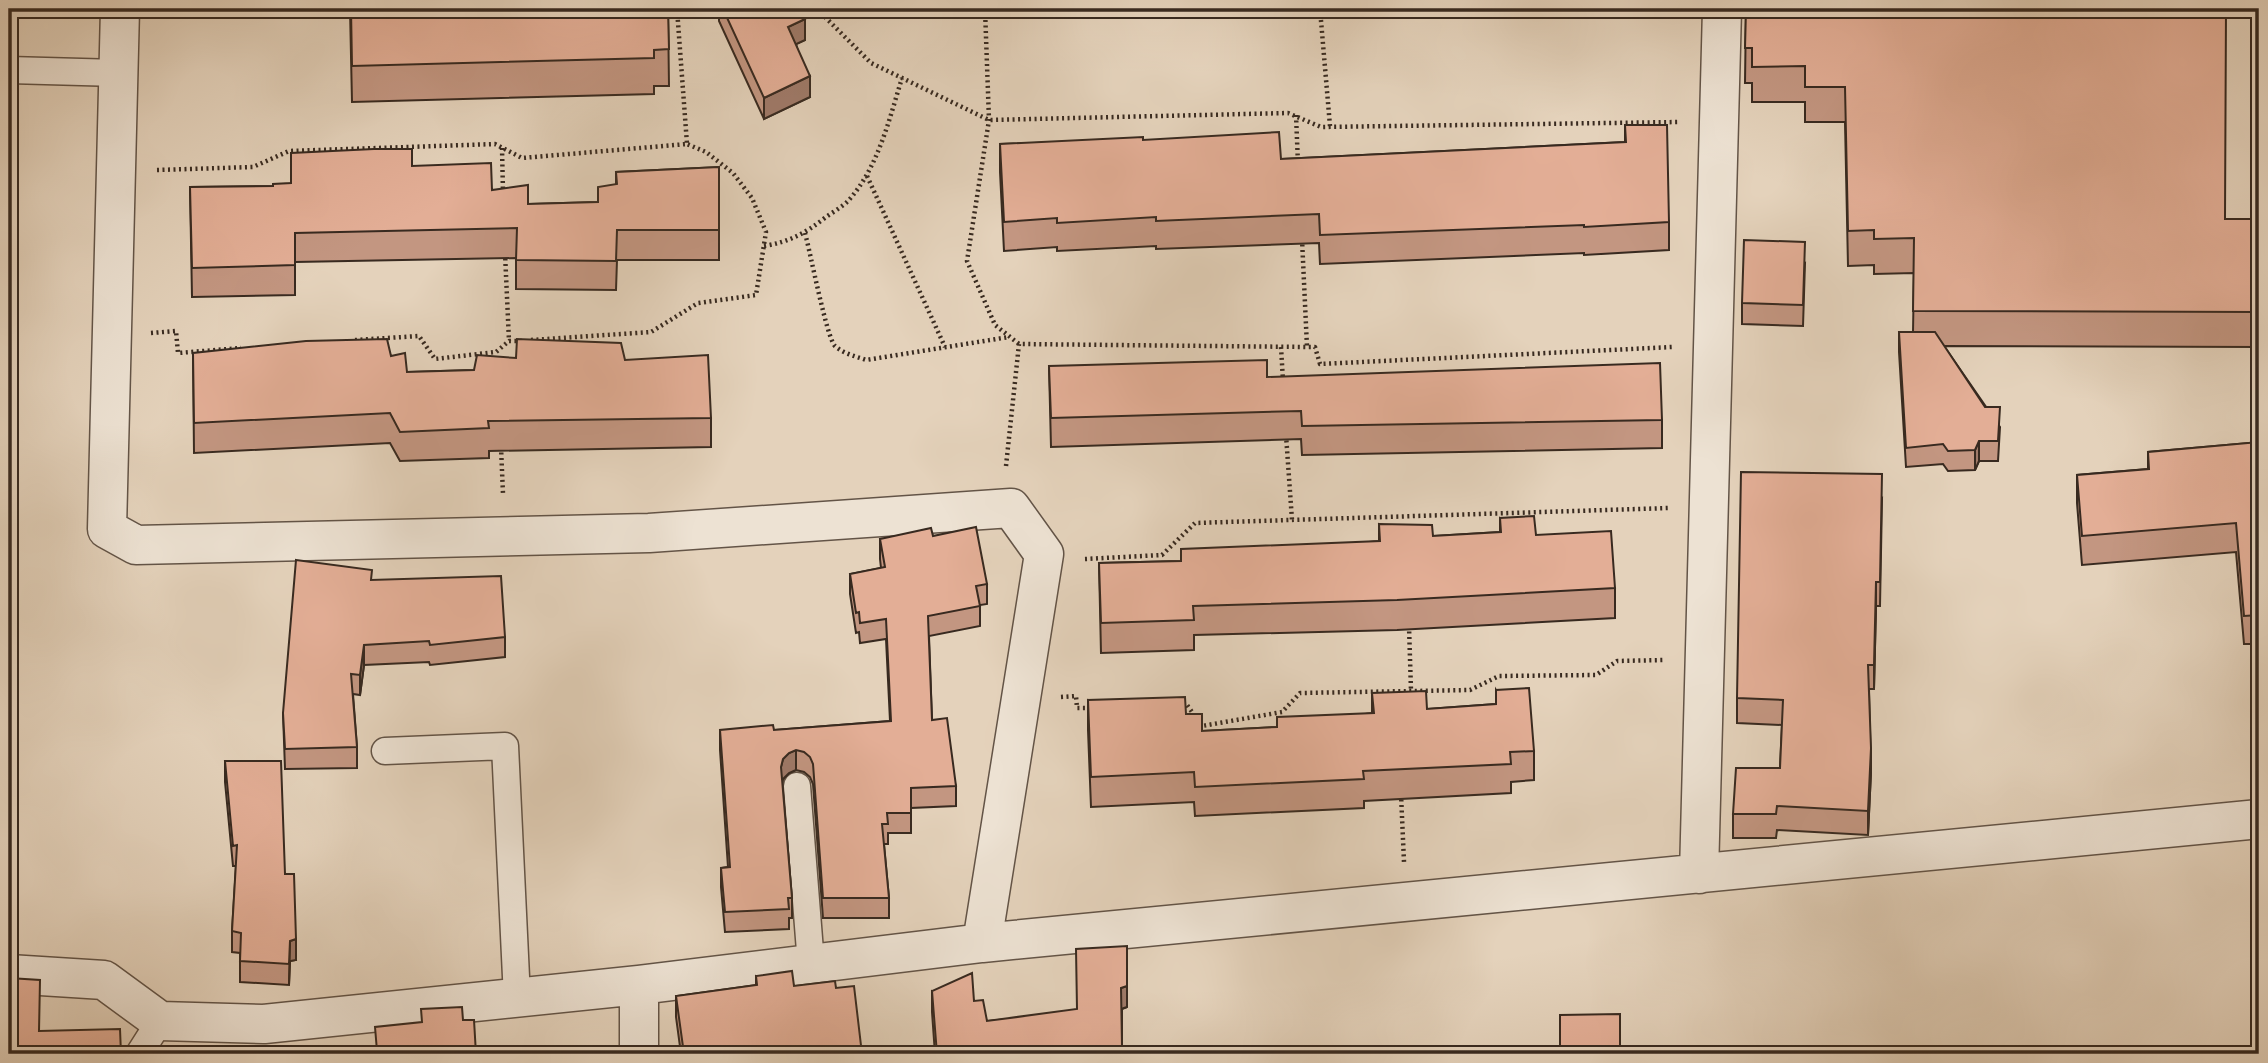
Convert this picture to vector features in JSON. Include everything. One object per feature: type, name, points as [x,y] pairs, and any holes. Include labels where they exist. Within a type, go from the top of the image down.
[{"type":"street","points":[[120,9],[107,529],[136,545],[163,545],[649,533],[1011,508],[1044,554],[982,943]]},
{"type":"street","points":[[1699,874],[1722,9]]},
{"type":"street","points":[[9,974],[104,980],[160,1021],[264,1024],[639,985],[982,943],[2259,819]]},
{"type":"street","points":[[639,985],[639,1054]]},
{"type":"lane","points":[[9,70],[118,73]]},
{"type":"lane","points":[[384,751],[505,746],[517,998]]},
{"type":"lane","points":[[797,786],[811,964]]},
{"type":"lane","points":[[139,1054],[160,1021]]},
{"type":"path","points":[[677,9],[687,144]]},
{"type":"path","points":[[817,9],[871,63],[989,120],[1288,113],[1321,127],[1679,122],[1686,126]]},
{"type":"path","points":[[985,9],[989,120],[967,261],[995,325],[1019,344],[1307,346],[1315,347],[1320,364],[1683,346]]},
{"type":"path","points":[[1320,9],[1329,127]]},
{"type":"path","points":[[764,246],[783,243],[805,233],[847,202],[867,176],[884,135],[902,78]]},
{"type":"path","points":[[1296,115],[1299,169]]},
{"type":"path","points":[[152,170],[253,167],[289,151],[495,144],[522,158],[687,144],[706,152],[733,173],[752,198],[766,232],[756,295],[698,303],[651,332],[509,341],[496,352],[435,359],[419,336],[352,340]]},
{"type":"path","points":[[502,148],[504,203]]},
{"type":"path","points":[[867,176],[945,347]]},
{"type":"path","points":[[805,233],[825,324],[833,345],[848,354],[866,360],[1010,337]]},
{"type":"path","points":[[1302,237],[1307,346]]},
{"type":"path","points":[[505,244],[509,341]]},
{"type":"path","points":[[144,334],[176,331],[178,353],[245,348]]},
{"type":"path","points":[[1005,474],[1019,344]]},
{"type":"path","points":[[1281,347],[1283,387]]},
{"type":"path","points":[[496,352],[497,365]]},
{"type":"path","points":[[1286,427],[1292,520]]},
{"type":"path","points":[[501,445],[503,499]]},
{"type":"path","points":[[1073,560],[1162,555],[1195,523],[1680,508]]},
{"type":"path","points":[[1405,516],[1405,530]]},
{"type":"path","points":[[1409,624],[1411,691]]},
{"type":"path","points":[[1173,706],[1187,705],[1202,726],[1282,712],[1300,693],[1470,690],[1499,676],[1596,676],[1616,661],[1665,660]]},
{"type":"path","points":[[1054,698],[1076,696],[1077,708],[1104,707]]},
{"type":"path","points":[[1400,787],[1404,869]]},
{"type":"building","points":[[351,9],[668,9],[669,49],[654,50],[654,58],[352,66]]},
{"type":"building","points":[[723,9],[800,9],[805,19],[788,27],[810,76],[764,98]]},
{"type":"building","points":[[1746,9],[2226,9],[2225,219],[2259,219],[2259,312],[1913,311],[1914,238],[1874,239],[1874,230],[1848,231],[1845,87],[1805,87],[1805,66],[1752,67],[1752,48],[1745,48]]},
{"type":"building","points":[[1625,125],[1667,125],[1669,222],[1320,235],[1319,214],[1156,221],[1156,217],[1057,223],[1057,218],[1004,222],[1000,144],[1143,137],[1143,140],[1279,132],[1281,159],[1626,142]]},
{"type":"building","points":[[412,149],[412,166],[491,163],[492,190],[528,185],[528,204],[598,202],[598,187],[617,184],[616,172],[719,167],[719,230],[617,230],[616,261],[516,260],[517,228],[295,233],[295,265],[192,268],[190,187],[273,186],[291,183],[291,153]]},
{"type":"building","points":[[1744,240],[1805,242],[1803,305],[1742,303]]},
{"type":"building","points":[[1899,332],[1935,332],[1985,407],[2000,407],[1998,441],[1979,441],[1975,450],[1948,451],[1943,444],[1906,448]]},
{"type":"building","points":[[387,339],[391,356],[405,353],[407,372],[474,370],[477,355],[516,358],[517,339],[621,343],[625,360],[708,355],[711,418],[488,421],[489,428],[400,432],[390,413],[194,423],[193,353],[306,341]]},
{"type":"building","points":[[1267,360],[1267,377],[1660,363],[1662,420],[1302,426],[1301,411],[1051,418],[1049,366]]},
{"type":"building","points":[[2259,442],[2259,615],[2244,616],[2236,523],[2082,536],[2077,475],[2149,469],[2148,452]]},
{"type":"building","points":[[1741,472],[1882,474],[1880,582],[1876,582],[1874,665],[1868,665],[1871,748],[1868,811],[1777,806],[1776,814],[1733,814],[1736,768],[1780,768],[1783,700],[1737,698]]},
{"type":"building","points":[[1534,516],[1536,535],[1611,531],[1615,588],[1397,600],[1193,606],[1194,620],[1101,623],[1099,563],[1181,561],[1181,549],[1380,541],[1379,524],[1432,525],[1433,536],[1501,532],[1500,518]]},
{"type":"building","points":[[976,527],[987,584],[976,586],[980,606],[928,616],[932,720],[947,718],[956,786],[911,788],[911,813],[887,813],[888,824],[882,824],[889,898],[823,898],[813,764],[804,752],[796,750],[783,759],[781,767],[792,898],[788,898],[789,909],[725,912],[721,868],[730,867],[720,730],[773,725],[774,730],[891,721],[886,619],[860,623],[850,574],[885,567],[880,539],[931,528],[933,536]]},
{"type":"building","points":[[296,560],[372,570],[371,580],[501,576],[505,637],[430,645],[429,641],[364,645],[360,675],[351,674],[357,747],[285,749],[283,713]]},
{"type":"building","points":[[1529,688],[1534,751],[1510,752],[1511,764],[1363,771],[1364,779],[1195,787],[1194,772],[1091,777],[1088,700],[1185,697],[1186,714],[1202,714],[1202,731],[1277,727],[1277,717],[1374,713],[1372,693],[1426,691],[1427,709],[1496,704],[1496,690]]},
{"type":"building","points":[[225,761],[281,761],[285,874],[294,874],[296,939],[290,941],[289,964],[240,961],[241,933],[232,931],[237,845],[233,846]]},
{"type":"building","points":[[1127,946],[1127,986],[1121,988],[1122,1046],[1127,1046],[1128,1054],[937,1054],[932,991],[972,973],[974,1001],[983,1000],[987,1021],[1077,1009],[1076,949]]},
{"type":"building","points":[[792,971],[794,986],[835,981],[836,988],[854,986],[862,1054],[684,1054],[676,996],[757,985],[756,976]]},
{"type":"building","points":[[9,978],[40,980],[39,1031],[120,1029],[121,1054],[9,1054]]},
{"type":"building","points":[[462,1007],[463,1020],[474,1020],[476,1054],[362,1054],[377,1051],[375,1027],[422,1022],[421,1009]]},
{"type":"building","points":[[1620,1014],[1620,1054],[1560,1054],[1560,1015]]}]
